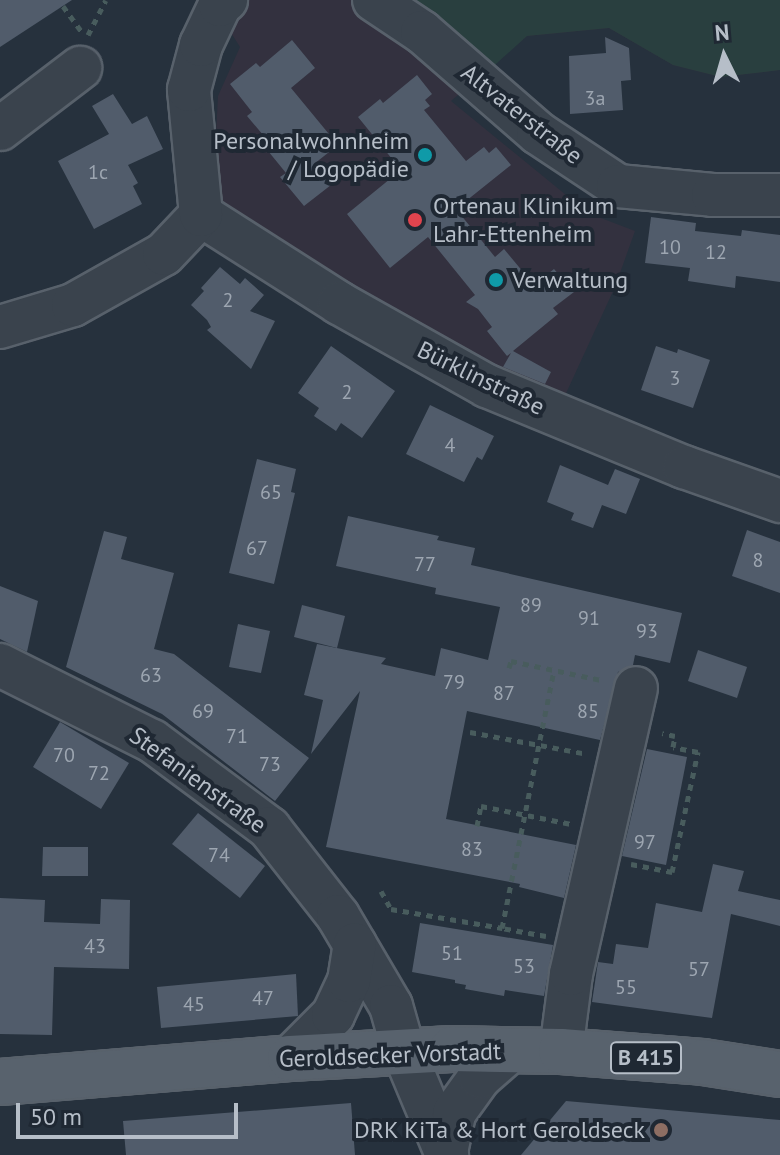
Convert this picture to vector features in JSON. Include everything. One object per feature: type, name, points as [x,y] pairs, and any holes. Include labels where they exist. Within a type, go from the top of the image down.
[{"type":"main road","name":"Geroldsecker Vorstadt","points":[[0,1082],[290,1058],[511,1050],[703,1062],[780,1074]]},
{"type":"street","name":"Altvaterstraße","points":[[374,0],[422,32],[538,133],[618,186],[713,195],[780,195]]},
{"type":"street","points":[[0,327],[86,298],[164,254],[201,215],[189,90],[201,45],[218,2]]},
{"type":"street","points":[[0,129],[83,53]]},
{"type":"street","name":"Bürklinstraße","points":[[201,215],[339,303],[487,386],[684,467],[780,501]]},
{"type":"street","name":"Stefanienstraße","points":[[0,665],[152,741],[269,828],[318,888],[391,1006],[404,1052],[447,1153]]},
{"type":"street","points":[[561,1051],[579,942],[628,725]]},
{"type":"street","points":[[290,1058],[333,1015],[349,981],[355,944]]},
{"type":"street","points":[[447,1153],[454,1113],[480,1077],[511,1050]]},
{"type":"path","points":[[83,53],[106,0]]},
{"type":"path","points":[[509,668],[511,661],[593,682],[628,725]]},
{"type":"path","points":[[502,928],[554,670]]},
{"type":"path","points":[[470,732],[539,745],[628,725],[675,736],[673,747],[698,752],[672,872],[525,815],[481,806],[477,826]]},
{"type":"path","points":[[681,789],[689,791]]},
{"type":"path","points":[[673,828],[681,829]]},
{"type":"path","points":[[381,891],[391,909],[579,942]]},
{"type":"shaded area","name":"Ortenau Klinikum Lahr-Ettenheim","points":[[203,0],[780,0],[780,70],[721,77],[673,65],[609,28],[527,36],[451,101],[588,213],[635,231],[615,287],[550,428],[247,246],[213,196],[218,96],[240,47],[221,17]]},
{"type":"green space","points":[[398,0],[780,0],[780,70],[721,77],[673,65],[609,28],[527,36],[476,82]]},
{"type":"building","points":[[0,0],[72,0],[0,47]]},
{"type":"building","points":[[605,37],[629,48],[631,80],[621,81],[623,110],[570,114],[569,56],[606,53]]},
{"type":"building","points":[[292,40],[315,68],[291,88],[338,145],[314,164],[331,185],[304,206],[280,177],[286,173],[264,146],[269,142],[247,116],[252,112],[230,84],[256,63],[260,67]]},
{"type":"building","points":[[417,75],[432,94],[425,100],[430,106],[424,110],[466,161],[484,147],[489,153],[496,147],[511,165],[456,209],[495,257],[504,249],[534,285],[554,269],[574,292],[553,308],[558,314],[513,351],[551,372],[545,384],[503,367],[511,353],[507,356],[487,331],[492,327],[478,309],[466,302],[475,295],[428,237],[390,268],[347,214],[401,170],[358,117],[380,99],[383,103]]},
{"type":"building","points":[[113,94],[132,124],[147,116],[163,149],[128,165],[138,183],[133,186],[142,204],[94,229],[58,161],[109,134],[92,106]]},
{"type":"building","points":[[651,217],[696,223],[695,231],[741,236],[742,230],[780,235],[780,282],[736,276],[735,288],[688,281],[690,268],[645,263]]},
{"type":"building","points":[[220,267],[240,284],[245,278],[264,295],[250,311],[275,321],[251,369],[207,330],[211,327],[207,320],[191,305]]},
{"type":"building","points":[[331,346],[395,391],[362,438],[341,423],[336,431],[314,416],[319,408],[298,393]]},
{"type":"building","points":[[656,346],[677,353],[678,349],[710,360],[693,408],[641,390]]},
{"type":"building","points":[[430,405],[494,436],[482,460],[477,457],[464,482],[406,454]]},
{"type":"building","points":[[257,459],[296,469],[291,492],[295,493],[274,584],[229,573]]},
{"type":"building","points":[[560,465],[608,485],[615,469],[640,479],[626,514],[602,505],[593,528],[571,520],[574,513],[547,502]]},
{"type":"building","points":[[348,516],[439,536],[437,540],[475,548],[471,565],[682,613],[670,663],[635,655],[633,665],[618,672],[600,740],[467,711],[446,819],[576,845],[564,898],[519,887],[520,884],[326,847],[360,691],[311,754],[323,700],[304,695],[317,644],[386,658],[381,664],[435,676],[441,648],[488,660],[500,607],[435,594],[436,588],[336,566]]},
{"type":"building","points":[[747,530],[780,542],[780,593],[732,576]]},
{"type":"building","points":[[104,531],[127,537],[121,559],[174,573],[154,649],[174,654],[309,758],[275,801],[162,714],[66,667]]},
{"type":"building","points":[[0,586],[38,601],[27,652],[0,639]]},
{"type":"building","points":[[302,605],[345,616],[337,648],[294,637]]},
{"type":"building","points":[[238,624],[270,631],[261,673],[229,667]]},
{"type":"building","points":[[698,650],[747,667],[737,698],[688,681]]},
{"type":"building","points":[[60,722],[129,763],[101,809],[33,767]]},
{"type":"building","points":[[647,749],[687,757],[666,865],[622,856]]},
{"type":"building","points":[[198,813],[265,866],[240,898],[172,844]]},
{"type":"building","points":[[43,847],[88,847],[88,876],[42,876]]},
{"type":"building","points":[[713,864],[744,871],[738,891],[780,900],[780,926],[731,914],[712,1018],[592,1002],[598,962],[613,964],[616,944],[648,948],[656,903],[702,912]]},
{"type":"building","points":[[0,898],[45,900],[44,922],[100,924],[101,899],[130,900],[129,969],[54,967],[52,1035],[0,1034]]},
{"type":"building","points":[[420,923],[553,945],[544,996],[505,990],[504,996],[465,989],[466,985],[455,983],[455,980],[412,972]]},
{"type":"building","points":[[296,974],[298,1016],[161,1028],[157,987]]},
{"type":"building","name":"DRK KiTa & Hort Geroldseck","points":[[566,1101],[780,1120],[780,1155],[521,1155]]},
{"type":"building","points":[[351,1103],[355,1155],[126,1155],[123,1121]]},
{"type":"place","name":"Personalwohnheim / Logopädie","points":[[425,155]]},
{"type":"place","name":"Ortenau Klinikum Lahr-Ettenheim","points":[[415,220]]},
{"type":"place","name":"Verwaltung","points":[[496,280]]},
{"type":"place","name":"DRK KiTa & Hort Geroldseck","points":[[661,1130]]}]
